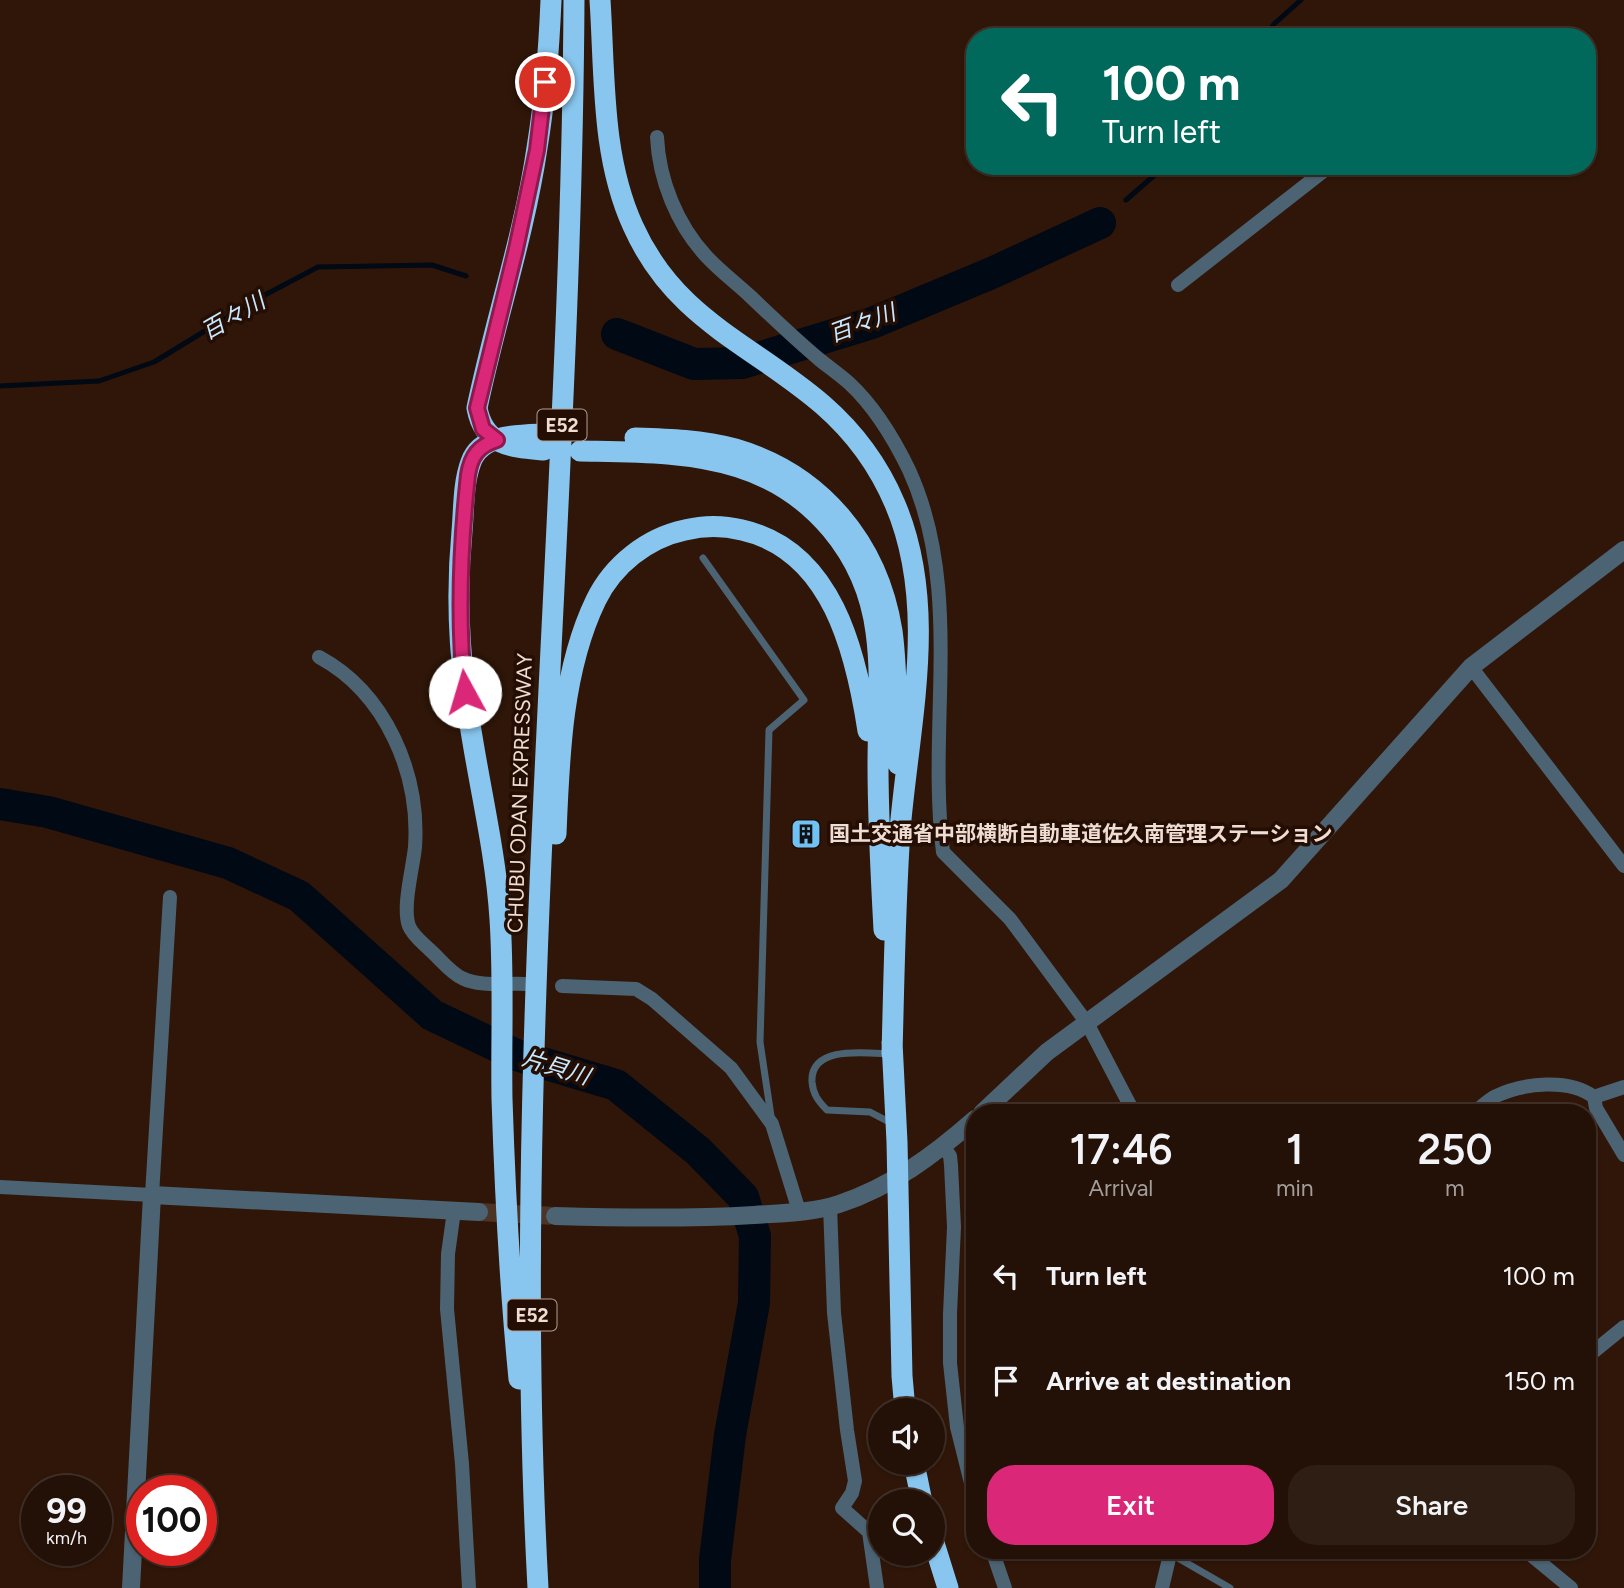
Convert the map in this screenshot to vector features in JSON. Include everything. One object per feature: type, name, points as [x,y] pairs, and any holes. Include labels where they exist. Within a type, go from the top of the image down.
[{"type":"highway","points":[[497,440],[483,429],[477,408],[537,150],[548,59],[551,0]]},
{"type":"highway","name":"CHUBU ODAN EXPRESSWAY","points":[[538,1588],[534,1517],[531,1230],[540,1115],[547,713],[561,465],[575,0]]},
{"type":"highway","points":[[600,0],[610,145],[616,180],[624,206],[644,248],[658,270],[690,307],[823,405],[863,446],[887,486],[906,533],[914,565],[918,630],[910,750],[900,828]]},
{"type":"highway","points":[[534,1517],[513,1305],[502,1099],[500,920],[487,811],[465,692],[459,625],[460,551],[470,464],[478,449],[497,440],[517,435],[544,442]]},
{"type":"highway","points":[[878,824],[879,663],[876,630],[859,573],[843,543],[827,522],[803,500],[771,479],[738,467],[703,458],[580,443],[702,442],[765,459],[820,494],[855,533],[875,568],[892,631],[900,828],[892,1054]]},
{"type":"highway","points":[[543,991],[563,736],[570,685],[586,623],[597,598],[613,574],[630,557],[650,543],[676,531],[704,525],[727,527],[755,533],[778,542],[794,552],[810,570],[826,591],[837,615],[855,668],[872,754],[896,1134],[904,1398]]},
{"type":"highway","points":[[941,1566],[948,1588]]},
{"type":"street","points":[[657,137],[658,157],[664,181],[682,223],[707,257],[782,327],[849,383],[896,444],[920,495],[933,542],[940,601],[938,707],[943,852],[1010,919],[1087,1023],[1129,1104]]},
{"type":"street","points":[[1178,285],[1319,175]]},
{"type":"street","points":[[991,1104],[1026,1069],[1281,880],[1471,667],[1624,550]]},
{"type":"street","points":[[319,657],[356,686],[376,708],[401,754],[414,803],[415,828],[407,911],[409,927],[418,939],[461,978],[473,982],[543,991],[636,989],[644,994],[731,1068],[772,1124],[794,1212]]},
{"type":"street","points":[[1471,667],[1624,866]]},
{"type":"street","points":[[131,1588],[170,897]]},
{"type":"street","points":[[1485,1104],[1494,1096],[1540,1086],[1570,1086],[1586,1091],[1594,1097],[1595,1104]]},
{"type":"street","points":[[1594,1097],[1624,1087]]},
{"type":"street","points":[[1596,1108],[1624,1155]]},
{"type":"street","points":[[555,1216],[707,1218],[794,1212],[830,1206],[897,1178],[966,1127]]},
{"type":"street","points":[[943,1146],[950,1156],[953,1202],[953,1284],[949,1335],[953,1407],[966,1467]]},
{"type":"street","points":[[0,1187],[479,1212]]},
{"type":"street","points":[[830,1206],[834,1313],[855,1481],[852,1493],[842,1507],[869,1532],[877,1588]]},
{"type":"street","points":[[454,1211],[448,1254],[447,1309],[462,1464],[469,1588]]},
{"type":"street","points":[[1596,1350],[1624,1327]]},
{"type":"street","points":[[995,1559],[1005,1588]]},
{"type":"street","points":[[1162,1588],[1168,1559]]},
{"type":"street","points":[[1536,1559],[1571,1588]]},
{"type":"lane","points":[[703,558],[804,700],[768,730],[760,1042],[772,1124]]},
{"type":"lane","points":[[892,1054],[834,1055],[824,1058],[811,1075],[812,1089],[817,1101],[827,1110],[870,1112],[896,1134]]},
{"type":"lane","points":[[1182,1559],[1230,1588]]},
{"type":"waterway","points":[[1271,28],[1301,0]]},
{"type":"waterway","points":[[1126,200],[1155,175]]},
{"type":"waterway","name":"百々川","points":[[617,334],[694,364],[742,363],[872,323],[994,272],[1100,223]]},
{"type":"waterway","name":"百々川","points":[[0,386],[99,381],[154,362],[261,297],[318,267],[432,265],[466,276]]},
{"type":"waterway","name":"片貝川","points":[[0,804],[48,812],[228,863],[299,896],[432,1015],[516,1055],[616,1085],[698,1151],[743,1197],[755,1236],[754,1303],[730,1435],[715,1560],[715,1588]]},
{"type":"tunnel","points":[[544,434],[580,436]]},
{"type":"tunnel","points":[[479,1212],[555,1216]]},
{"type":"place","name":"国土交通省中部横断自動車道佐久南管理ステーション","points":[[806,834]]},
{"type":"route","points":[[465,692],[459,625],[459,587],[468,475],[478,449],[497,440],[483,429],[477,408],[537,150],[545,82]]}]
